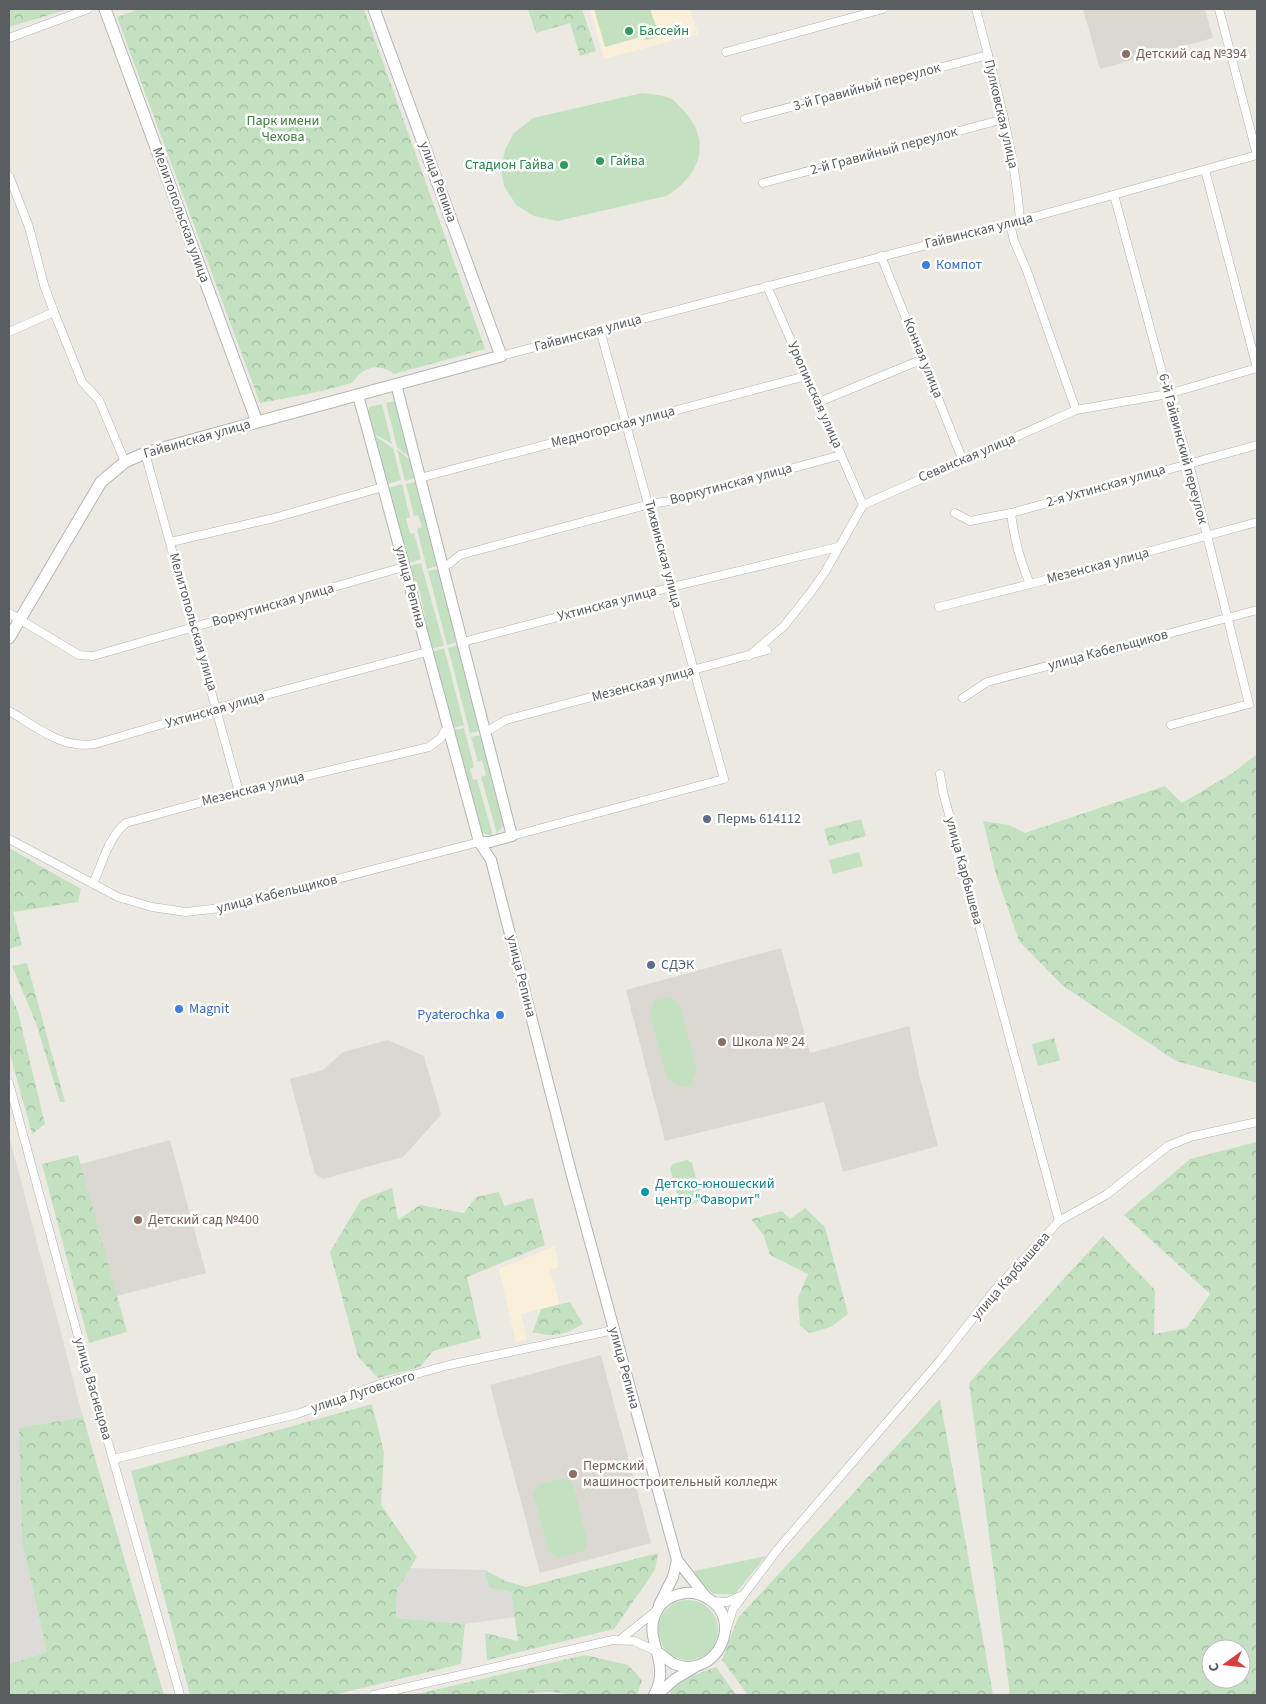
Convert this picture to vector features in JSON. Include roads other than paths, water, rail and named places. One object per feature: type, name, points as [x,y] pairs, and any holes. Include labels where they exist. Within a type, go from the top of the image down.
[{"type":"main road","name":"Мелитопольская улица","points":[[105,9],[257,422]]},
{"type":"main road","name":"улица Репина","points":[[374,9],[501,356]]},
{"type":"main road","name":"Гайвинская улица","points":[[9,638],[101,482],[125,462],[146,453],[501,356]]},
{"type":"street","points":[[9,38],[88,9]]},
{"type":"street","points":[[726,52],[883,9]]},
{"type":"street","name":"Пулковская улица","points":[[976,9],[1004,119],[1018,188],[1020,220]]},
{"type":"street","points":[[1219,9],[1257,155]]},
{"type":"street","name":"3-й Гравийный переулок","points":[[745,119],[988,54]]},
{"type":"street","name":"2-й Гравийный переулок","points":[[763,183],[1004,119]]},
{"type":"street","name":"Гайвинская улица","points":[[501,356],[1010,223],[1257,155]]},
{"type":"street","points":[[1205,170],[1257,368]]},
{"type":"street","points":[[9,176],[29,227],[44,285],[82,382],[99,400],[125,462]]},
{"type":"street","name":"6-й Гайвинский переулок","points":[[1114,195],[1168,394],[1189,462],[1249,704],[1170,725]]},
{"type":"street","points":[[1010,223],[1014,241],[1027,270],[1076,410]]},
{"type":"street","name":"Конная улица","points":[[881,256],[963,461]]},
{"type":"street","name":"Урюпинская улица","points":[[767,286],[863,505]]},
{"type":"street","points":[[9,332],[54,312]]},
{"type":"street","name":"Тихвинская улица","points":[[600,330],[650,504],[724,779]]},
{"type":"street","points":[[819,402],[923,359]]},
{"type":"street","name":"Севанская улица","points":[[863,505],[1076,410],[1168,394],[1257,368]]},
{"type":"street","name":"Медногорская улица","points":[[420,478],[806,376]]},
{"type":"street","points":[[396,384],[512,836]]},
{"type":"street","name":"улица Репина","points":[[358,395],[479,842],[491,860],[614,1330],[677,1560]]},
{"type":"street","name":"2-я Ухтинская улица","points":[[955,513],[970,521],[1011,513],[1189,462],[1257,445]]},
{"type":"street","name":"Мелитопольская улица","points":[[146,453],[239,792]]},
{"type":"street","name":"Воркутинская улица","points":[[449,564],[460,555],[650,504],[677,500],[841,455]]},
{"type":"street","points":[[170,542],[274,518],[383,487]]},
{"type":"street","points":[[749,656],[784,626],[826,572],[838,547],[863,505]]},
{"type":"street","points":[[1011,513],[1014,537],[1021,564],[1030,584]]},
{"type":"street","name":"Мезенская улица","points":[[939,607],[1257,522]]},
{"type":"street","name":"Ухтинская улица","points":[[463,642],[672,587],[838,547]]},
{"type":"street","name":"Воркутинская улица","points":[[9,613],[80,655],[94,656],[400,568]]},
{"type":"street","name":"улица Кабельщиков","points":[[963,698],[987,682],[1257,610]]},
{"type":"street","name":"Мезенская улица","points":[[491,729],[506,720],[767,650]]},
{"type":"street","name":"Ухтинская улица","points":[[9,711],[64,743],[80,746],[95,744],[217,708],[427,652]]},
{"type":"street","name":"Мезенская улица","points":[[93,884],[114,837],[119,828],[126,823],[239,792],[429,747],[441,738],[444,732]]},
{"type":"street","name":"улица Карбышева","points":[[726,1632],[733,1609],[778,1549],[942,1358],[994,1291],[1059,1221],[943,792],[940,774]]},
{"type":"street","name":"улица Кабельщиков","points":[[9,839],[118,897],[152,907],[186,912],[207,911],[256,901],[479,842],[497,840],[724,779]]},
{"type":"street","points":[[491,860],[492,849],[497,840]]},
{"type":"street","name":"улица Васнецова","points":[[9,1083],[180,1695]]},
{"type":"street","points":[[1059,1221],[1106,1195],[1168,1146],[1190,1137],[1257,1122]]},
{"type":"street","name":"улица Луговского","points":[[114,1459],[297,1414],[383,1383],[449,1365],[614,1330]]},
{"type":"street","points":[[656,1695],[676,1679],[716,1655],[723,1644],[726,1632],[720,1610],[677,1560]]},
{"type":"street","points":[[656,1695],[661,1683],[659,1653],[652,1634],[652,1622],[663,1594],[673,1577],[677,1560]]},
{"type":"street","points":[[374,1695],[621,1639],[657,1610],[665,1601],[676,1595],[688,1592],[709,1599],[733,1601],[744,1594]]},
{"type":"street","points":[[621,1639],[645,1645],[673,1663],[685,1667],[699,1665]]},
{"type":"place","name":"Бассейн","points":[[629,31]]},
{"type":"place","name":"Детский сад №394","points":[[1126,54]]},
{"type":"place","name":"Гайва","points":[[600,161]]},
{"type":"place","name":"Стадион Гайва","points":[[564,165]]},
{"type":"place","name":"Компот","points":[[926,265]]},
{"type":"place","name":"Пермь 614112","points":[[707,819]]},
{"type":"place","name":"СДЭК","points":[[651,965]]},
{"type":"place","name":"Magnit","points":[[179,1009]]},
{"type":"place","name":"Pyaterochka","points":[[500,1015]]},
{"type":"place","name":"Школа № 24","points":[[722,1042]]},
{"type":"place","name":"Детско-юношеский центр \"Фаворит\"","points":[[645,1192]]},
{"type":"place","name":"Детский сад №400","points":[[138,1220]]},
{"type":"place","name":"Пермский машиностроительный колледж","points":[[573,1474]]},
{"type":"park label","name":"Парк имени Чехова","points":[[283,130]]}]
